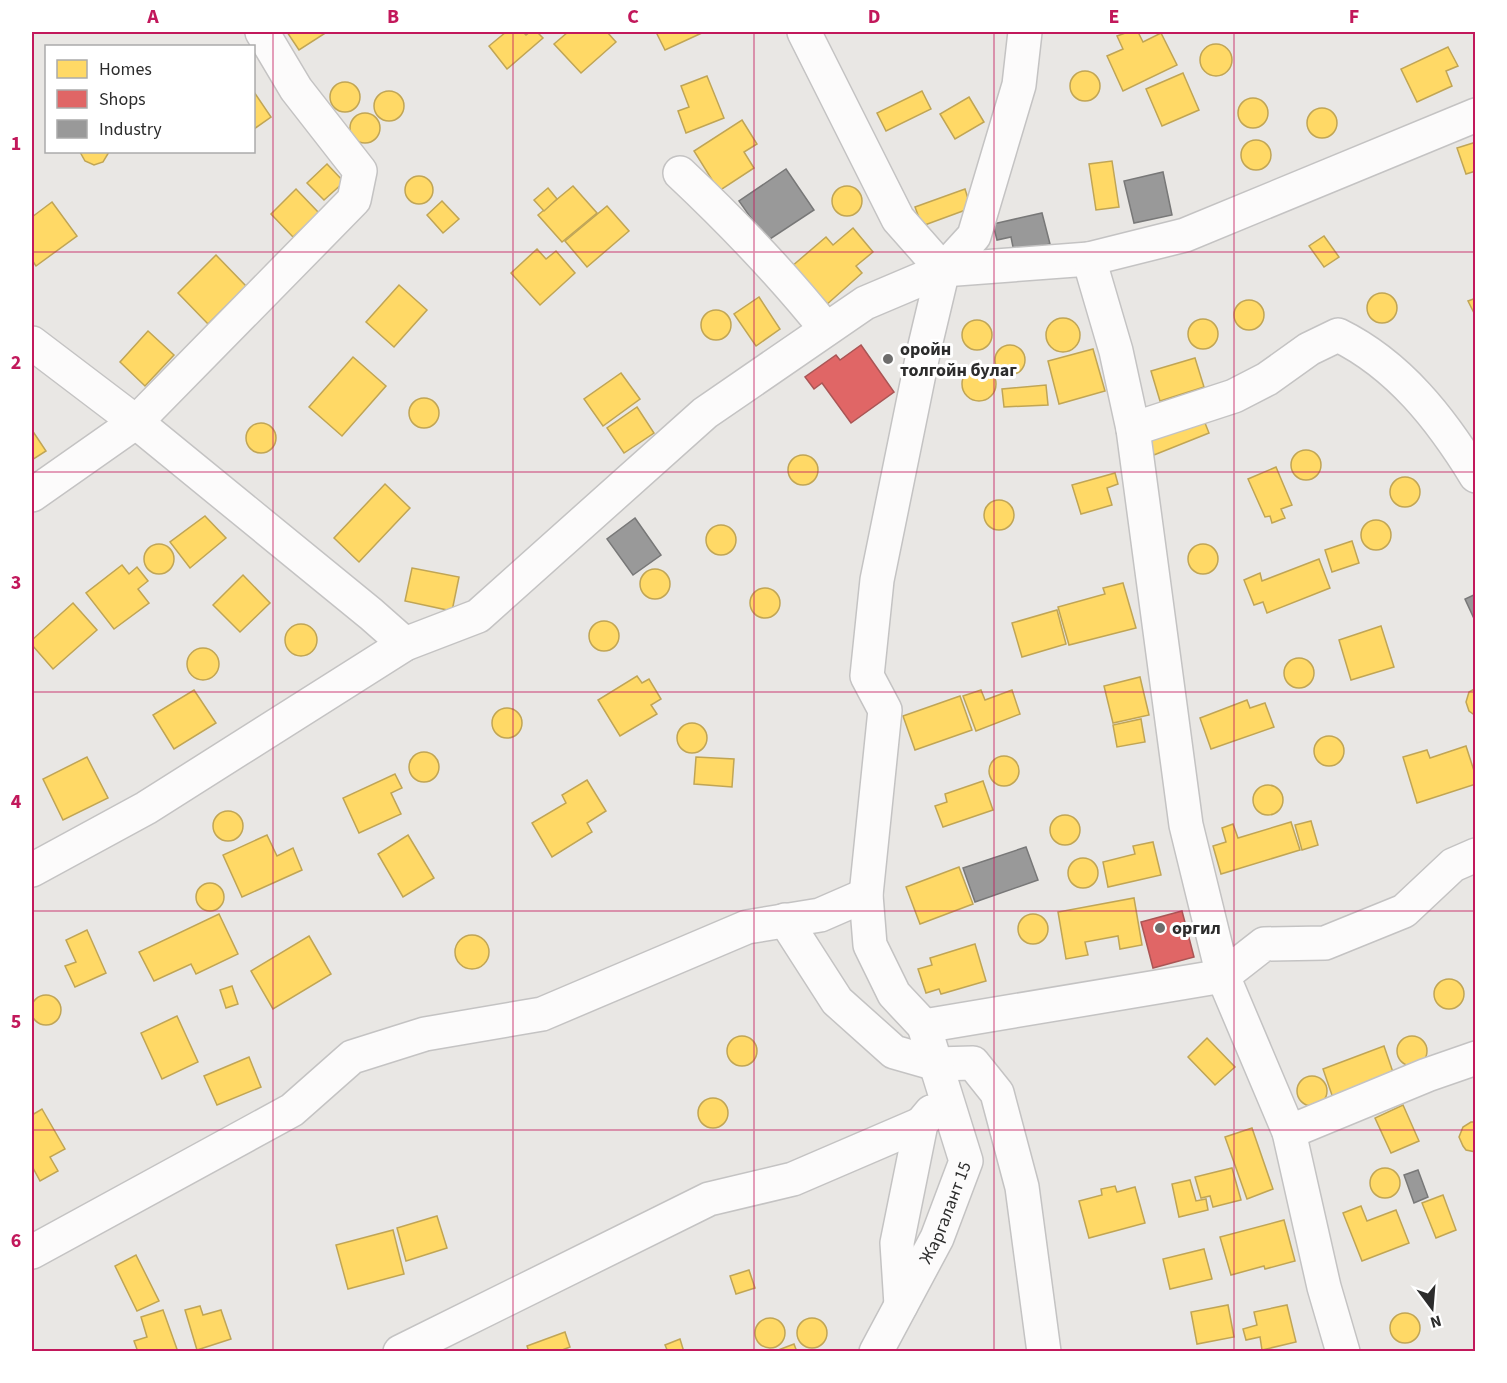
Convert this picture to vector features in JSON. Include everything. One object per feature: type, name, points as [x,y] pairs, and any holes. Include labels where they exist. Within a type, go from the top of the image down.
[{"type":"street","points":[[32,495],[136,422],[354,200],[360,171],[296,89],[262,32]]},
{"type":"street","points":[[804,32],[898,219],[943,270]]},
{"type":"street","points":[[1025,32],[1019,85],[974,236],[943,270],[877,580],[867,676],[885,710],[866,895],[870,945],[894,994],[924,1026],[1223,976],[1264,944],[1325,943],[1404,911],[1453,865],[1476,855]]},
{"type":"street","points":[[32,870],[146,808],[405,644],[478,616],[705,413],[865,303],[943,270],[1089,259],[1185,235],[1476,115]]},
{"type":"street","points":[[680,173],[725,216],[805,302],[826,329]]},
{"type":"street","points":[[1089,259],[1116,351],[1133,429],[1186,825],[1223,976],[1289,1132],[1324,1287],[1343,1352]]},
{"type":"street","points":[[1133,429],[1234,396],[1267,379],[1309,349],[1338,335],[1361,346],[1410,386],[1459,449],[1476,476]]},
{"type":"street","points":[[32,344],[136,422],[405,644]]},
{"type":"street","points":[[32,1252],[292,1110],[352,1057],[425,1034],[542,1014],[747,927],[820,915],[866,895]]},
{"type":"street","points":[[785,920],[837,1001],[894,1052],[940,1079]]},
{"type":"street","name":"Жаргалант 15","points":[[876,1352],[937,1238],[966,1161],[924,1026]]},
{"type":"street","points":[[1289,1132],[1427,1075],[1476,1058]]},
{"type":"street","points":[[901,1305],[897,1243],[921,1124],[940,1079],[974,1063],[997,1093],[1022,1187],[1044,1352]]},
{"type":"street","points":[[400,1352],[709,1199],[793,1179],[921,1124]]},
{"type":"building: Homes","points":[[287,32],[327,32],[299,50]]},
{"type":"building: Homes","points":[[506,32],[523,32],[526,35],[530,32],[537,32],[543,38],[507,69],[489,46]]},
{"type":"building: Homes","points":[[568,32],[607,32],[616,42],[581,73],[554,44]]},
{"type":"building: Homes","points":[[656,32],[704,32],[665,50]]},
{"type":"building: Homes","points":[[1128,32],[1138,32],[1143,42],[1161,33],[1177,65],[1123,91],[1107,56],[1123,49],[1117,36]]},
{"type":"building: Homes","points":[[1216,44],[1227,49],[1232,60],[1227,71],[1216,76],[1205,71],[1200,60],[1205,49]]},
{"type":"building: Homes","points":[[1448,47],[1458,66],[1446,71],[1452,86],[1417,102],[1401,69]]},
{"type":"building: Homes","points":[[1085,71],[1096,75],[1100,86],[1096,97],[1085,101],[1074,97],[1070,86],[1074,75]]},
{"type":"building: Homes","points":[[1183,73],[1199,110],[1162,126],[1146,89]]},
{"type":"building: Homes","points":[[707,76],[724,118],[686,133],[678,111],[689,107],[681,86]]},
{"type":"building: Homes","points":[[345,82],[356,86],[360,97],[356,108],[345,112],[334,108],[330,97],[334,86]]},
{"type":"building: Homes","points":[[389,91],[400,95],[404,106],[400,117],[389,121],[378,117],[374,106],[378,95]]},
{"type":"building: Homes","points":[[922,91],[931,109],[886,131],[877,113]]},
{"type":"building: Homes","points":[[255,93],[271,117],[255,128]]},
{"type":"building: Homes","points":[[969,97],[984,122],[955,139],[940,114]]},
{"type":"building: Homes","points":[[1253,98],[1264,102],[1268,113],[1264,124],[1253,128],[1242,124],[1238,113],[1242,102]]},
{"type":"building: Homes","points":[[1322,108],[1333,112],[1337,123],[1333,134],[1322,138],[1311,134],[1307,123],[1311,112]]},
{"type":"building: Homes","points":[[365,113],[376,117],[380,128],[376,139],[365,143],[354,139],[350,128],[354,117]]},
{"type":"building: Homes","points":[[742,120],[757,144],[744,152],[754,168],[719,191],[694,151]]},
{"type":"building: Homes","points":[[1256,140],[1267,144],[1271,155],[1267,166],[1256,170],[1245,166],[1241,155],[1245,144]]},
{"type":"building: Homes","points":[[1476,142],[1476,171],[1466,174],[1457,148]]},
{"type":"building: Homes","points":[[81,153],[108,153],[103,162],[94,165],[85,161]]},
{"type":"building: Homes","points":[[1112,161],[1119,207],[1096,210],[1089,164]]},
{"type":"building: Homes","points":[[327,164],[344,182],[324,200],[307,183]]},
{"type":"building: Homes","points":[[419,176],[429,180],[433,190],[429,200],[419,204],[409,200],[405,190],[409,180]]},
{"type":"building: Homes","points":[[573,186],[597,213],[562,242],[538,215]]},
{"type":"building: Homes","points":[[847,186],[858,190],[862,201],[858,212],[847,216],[836,212],[832,201],[836,190]]},
{"type":"building: Homes","points":[[548,188],[557,199],[544,211],[534,200]]},
{"type":"building: Homes","points":[[296,189],[319,213],[293,237],[271,214]]},
{"type":"building: Homes","points":[[965,189],[971,208],[922,226],[915,207]]},
{"type":"building: Homes","points":[[442,201],[459,219],[443,233],[427,215]]},
{"type":"building: Homes","points":[[52,202],[77,236],[36,266],[32,260],[32,217]]},
{"type":"building: Homes","points":[[607,206],[629,231],[587,267],[565,241]]},
{"type":"building: Homes","points":[[853,228],[873,252],[856,266],[862,273],[825,306],[791,267],[826,237],[833,245]]},
{"type":"building: Homes","points":[[1324,236],[1339,257],[1324,267],[1309,246]]},
{"type":"building: Homes","points":[[537,249],[546,259],[556,251],[575,273],[540,305],[511,273]]},
{"type":"building: Homes","points":[[216,255],[246,286],[208,324],[178,293]]},
{"type":"building: Homes","points":[[399,285],[427,310],[394,347],[366,322]]},
{"type":"building: Homes","points":[[1382,293],[1393,297],[1397,308],[1393,319],[1382,323],[1371,319],[1367,308],[1371,297]]},
{"type":"building: Homes","points":[[759,297],[780,329],[756,346],[734,314]]},
{"type":"building: Homes","points":[[1476,298],[1476,317],[1468,301]]},
{"type":"building: Homes","points":[[1249,300],[1260,304],[1264,315],[1260,326],[1249,330],[1238,326],[1234,315],[1238,304]]},
{"type":"building: Homes","points":[[716,310],[727,314],[731,325],[727,336],[716,340],[705,336],[701,325],[705,314]]},
{"type":"building: Homes","points":[[1063,318],[1075,323],[1080,335],[1075,347],[1063,352],[1051,347],[1046,335],[1051,323]]},
{"type":"building: Homes","points":[[1203,319],[1214,323],[1218,334],[1214,345],[1203,349],[1192,345],[1188,334],[1192,323]]},
{"type":"building: Homes","points":[[977,320],[988,324],[992,335],[988,346],[977,350],[966,346],[962,335],[966,324]]},
{"type":"building: Homes","points":[[148,331],[174,355],[145,386],[120,362]]},
{"type":"building: Homes","points":[[1010,345],[1021,349],[1025,360],[1021,371],[1010,375],[999,371],[995,360],[999,349]]},
{"type":"building: Homes","points":[[1093,349],[1105,391],[1059,404],[1048,361]]},
{"type":"building: Homes","points":[[353,357],[386,386],[342,436],[309,407]]},
{"type":"building: Homes","points":[[1195,358],[1204,387],[1160,401],[1151,371]]},
{"type":"building: Homes","points":[[979,367],[991,372],[996,384],[991,396],[979,401],[967,396],[962,384],[967,372]]},
{"type":"building: Homes","points":[[621,373],[640,399],[603,426],[584,399]]},
{"type":"building: Homes","points":[[1046,385],[1048,405],[1004,407],[1002,389]]},
{"type":"building: Homes","points":[[424,398],[435,402],[439,413],[435,424],[424,428],[413,424],[409,413],[413,402]]},
{"type":"building: Homes","points":[[637,407],[654,433],[624,453],[607,428]]},
{"type":"building: Homes","points":[[1203,418],[1209,433],[1154,455],[1148,439]]},
{"type":"building: Homes","points":[[261,423],[272,427],[276,438],[272,449],[261,453],[250,449],[246,438],[250,427]]},
{"type":"building: Homes","points":[[32,430],[46,451],[32,460]]},
{"type":"building: Homes","points":[[1306,450],[1317,454],[1321,465],[1317,476],[1306,480],[1295,476],[1291,465],[1295,454]]},
{"type":"building: Homes","points":[[803,455],[814,459],[818,470],[814,481],[803,485],[792,481],[788,470],[792,459]]},
{"type":"building: Homes","points":[[1276,467],[1292,505],[1281,509],[1285,518],[1272,523],[1270,516],[1265,517],[1248,479]]},
{"type":"building: Homes","points":[[1115,473],[1118,484],[1107,488],[1112,505],[1081,514],[1072,485]]},
{"type":"building: Homes","points":[[1405,477],[1416,481],[1420,492],[1416,503],[1405,507],[1394,503],[1390,492],[1394,481]]},
{"type":"building: Homes","points":[[385,484],[410,508],[359,562],[334,538]]},
{"type":"building: Homes","points":[[999,500],[1010,504],[1014,515],[1010,526],[999,530],[988,526],[984,515],[988,504]]},
{"type":"building: Homes","points":[[205,516],[226,538],[190,568],[170,542]]},
{"type":"building: Homes","points":[[1376,520],[1387,524],[1391,535],[1387,546],[1376,550],[1365,546],[1361,535],[1365,524]]},
{"type":"building: Homes","points":[[721,525],[732,529],[736,540],[732,551],[721,555],[710,551],[706,540],[710,529]]},
{"type":"building: Homes","points":[[1352,541],[1359,563],[1332,572],[1325,550]]},
{"type":"building: Homes","points":[[159,544],[170,548],[174,559],[170,570],[159,574],[148,570],[144,559],[148,548]]},
{"type":"building: Homes","points":[[1203,544],[1214,548],[1218,559],[1214,570],[1203,574],[1192,570],[1188,559],[1192,548]]},
{"type":"building: Homes","points":[[1319,559],[1330,588],[1267,613],[1263,602],[1254,605],[1244,580],[1260,573],[1262,581]]},
{"type":"building: Homes","points":[[122,565],[129,574],[137,567],[148,581],[138,589],[149,603],[114,629],[86,593]]},
{"type":"building: Homes","points":[[412,568],[459,577],[452,611],[405,601]]},
{"type":"building: Homes","points":[[655,569],[666,573],[670,584],[666,595],[655,599],[644,595],[640,584],[644,573]]},
{"type":"building: Homes","points":[[243,575],[270,603],[240,632],[213,605]]},
{"type":"building: Homes","points":[[1123,583],[1136,628],[1069,645],[1058,607],[1105,594],[1103,588]]},
{"type":"building: Homes","points":[[765,588],[776,592],[780,603],[776,614],[765,618],[754,614],[750,603],[754,592]]},
{"type":"building: Homes","points":[[73,603],[97,630],[53,669],[32,645],[32,640]]},
{"type":"building: Homes","points":[[1057,610],[1066,644],[1022,657],[1012,623]]},
{"type":"building: Homes","points":[[604,621],[615,625],[619,636],[615,647],[604,651],[593,647],[589,636],[593,625]]},
{"type":"building: Homes","points":[[301,624],[312,629],[317,640],[312,651],[301,656],[290,651],[285,640],[290,629]]},
{"type":"building: Homes","points":[[1381,626],[1394,667],[1351,680],[1339,640]]},
{"type":"building: Homes","points":[[203,648],[214,653],[219,664],[214,675],[203,680],[192,675],[187,664],[192,653]]},
{"type":"building: Homes","points":[[1299,658],[1310,662],[1314,673],[1310,684],[1299,688],[1288,684],[1284,673],[1288,662]]},
{"type":"building: Homes","points":[[637,676],[642,683],[649,679],[661,699],[651,705],[657,714],[620,736],[598,700]]},
{"type":"building: Homes","points":[[1140,677],[1149,715],[1113,723],[1104,686]]},
{"type":"building: Homes","points":[[1476,688],[1476,716],[1469,711],[1466,702],[1469,692]]},
{"type":"building: Homes","points":[[194,690],[216,723],[174,749],[153,715]]},
{"type":"building: Homes","points":[[981,690],[985,700],[1012,690],[1020,714],[976,731],[963,696]]},
{"type":"building: Homes","points":[[960,696],[972,730],[915,750],[903,716]]},
{"type":"building: Homes","points":[[1247,700],[1250,708],[1265,703],[1274,727],[1211,749],[1200,718]]},
{"type":"building: Homes","points":[[507,708],[518,712],[522,723],[518,734],[507,738],[496,734],[492,723],[496,712]]},
{"type":"building: Homes","points":[[1141,719],[1145,742],[1117,747],[1113,725]]},
{"type":"building: Homes","points":[[692,723],[703,727],[707,738],[703,749],[692,753],[681,749],[677,738],[681,727]]},
{"type":"building: Homes","points":[[1329,736],[1340,740],[1344,751],[1340,762],[1329,766],[1318,762],[1314,751],[1318,740]]},
{"type":"building: Homes","points":[[1466,746],[1476,784],[1417,803],[1403,757],[1427,750],[1430,758]]},
{"type":"building: Homes","points":[[424,752],[435,756],[439,767],[435,778],[424,782],[413,778],[409,767],[413,756]]},
{"type":"building: Homes","points":[[1004,756],[1015,760],[1019,771],[1015,782],[1004,786],[993,782],[989,771],[993,760]]},
{"type":"building: Homes","points":[[87,757],[108,798],[63,820],[43,779]]},
{"type":"building: Homes","points":[[696,757],[734,759],[732,787],[694,784]]},
{"type":"building: Homes","points":[[395,774],[402,788],[391,793],[401,814],[359,833],[343,798]]},
{"type":"building: Homes","points":[[587,780],[606,811],[587,823],[592,832],[552,857],[532,823],[566,803],[562,795]]},
{"type":"building: Homes","points":[[983,781],[993,810],[943,827],[935,806],[947,802],[945,794]]},
{"type":"building: Homes","points":[[1268,785],[1279,789],[1283,800],[1279,811],[1268,815],[1257,811],[1253,800],[1257,789]]},
{"type":"building: Homes","points":[[228,811],[239,815],[243,826],[239,837],[228,841],[217,837],[213,826],[217,815]]},
{"type":"building: Homes","points":[[1065,815],[1076,819],[1080,830],[1076,841],[1065,845],[1054,841],[1050,830],[1054,819]]},
{"type":"building: Homes","points":[[1311,821],[1318,845],[1302,850],[1295,825]]},
{"type":"building: Homes","points":[[1291,822],[1300,850],[1221,874],[1213,846],[1226,842],[1222,828],[1233,824],[1238,838]]},
{"type":"building: Homes","points":[[267,835],[277,856],[293,848],[302,870],[242,897],[223,855]]},
{"type":"building: Homes","points":[[408,835],[434,878],[403,897],[378,854]]},
{"type":"building: Homes","points":[[1153,842],[1161,875],[1108,887],[1103,862],[1135,854],[1133,846]]},
{"type":"building: Homes","points":[[1083,858],[1094,862],[1098,873],[1094,884],[1083,888],[1072,884],[1068,873],[1072,862]]},
{"type":"building: Homes","points":[[959,867],[973,904],[920,924],[906,887]]},
{"type":"building: Homes","points":[[210,883],[220,887],[224,897],[220,907],[210,911],[200,907],[196,897],[200,887]]},
{"type":"building: Homes","points":[[1134,898],[1142,945],[1120,949],[1118,936],[1085,942],[1088,955],[1066,959],[1058,912]]},
{"type":"building: Homes","points":[[219,914],[238,954],[196,974],[191,964],[154,981],[139,952]]},
{"type":"building: Homes","points":[[1033,914],[1044,918],[1048,929],[1044,940],[1033,944],[1022,940],[1018,929],[1022,918]]},
{"type":"building: Homes","points":[[87,930],[106,973],[75,987],[65,966],[76,962],[66,940]]},
{"type":"building: Homes","points":[[472,935],[484,940],[489,952],[484,964],[472,969],[460,964],[455,952],[460,940]]},
{"type":"building: Homes","points":[[309,936],[331,974],[273,1009],[251,971]]},
{"type":"building: Homes","points":[[975,944],[986,981],[941,994],[939,989],[926,993],[918,969],[932,965],[930,958]]},
{"type":"building: Homes","points":[[1449,979],[1460,983],[1464,994],[1460,1005],[1449,1009],[1438,1005],[1434,994],[1438,983]]},
{"type":"building: Homes","points":[[232,986],[238,1004],[226,1008],[220,990]]},
{"type":"building: Homes","points":[[46,995],[57,999],[61,1010],[57,1021],[46,1025],[35,1021],[31,1010],[35,999]]},
{"type":"building: Homes","points":[[177,1016],[198,1062],[162,1079],[141,1033]]},
{"type":"building: Homes","points":[[742,1036],[753,1040],[757,1051],[753,1062],[742,1066],[731,1062],[727,1051],[731,1040]]},
{"type":"building: Homes","points":[[1412,1036],[1418,1037],[1426,1045],[1426,1057],[1418,1065],[1412,1066],[1406,1065],[1398,1057],[1397,1051],[1398,1045],[1406,1037]]},
{"type":"building: Homes","points":[[1207,1038],[1235,1067],[1215,1085],[1188,1057]]},
{"type":"building: Homes","points":[[1384,1046],[1395,1078],[1334,1101],[1323,1069]]},
{"type":"building: Homes","points":[[249,1057],[261,1087],[217,1105],[204,1076]]},
{"type":"building: Homes","points":[[1312,1076],[1318,1077],[1326,1085],[1326,1097],[1318,1105],[1312,1106],[1306,1105],[1298,1097],[1297,1091],[1298,1085],[1306,1077]]},
{"type":"building: Homes","points":[[713,1098],[724,1102],[728,1113],[724,1124],[713,1128],[702,1124],[698,1113],[702,1102]]},
{"type":"building: Homes","points":[[1403,1105],[1419,1141],[1391,1153],[1375,1118]]},
{"type":"building: Homes","points":[[42,1109],[65,1149],[50,1157],[58,1171],[40,1181],[32,1166],[32,1115]]},
{"type":"building: Homes","points":[[1476,1122],[1476,1152],[1466,1150],[1459,1137],[1463,1127]]},
{"type":"building: Homes","points":[[1252,1128],[1273,1189],[1247,1199],[1225,1137]]},
{"type":"building: Homes","points":[[1232,1168],[1241,1200],[1213,1207],[1210,1196],[1201,1198],[1195,1177]]},
{"type":"building: Homes","points":[[1385,1168],[1396,1172],[1400,1183],[1396,1194],[1385,1198],[1374,1194],[1370,1183],[1374,1172]]},
{"type":"building: Homes","points":[[1190,1180],[1196,1201],[1206,1199],[1208,1210],[1179,1217],[1172,1184]]},
{"type":"building: Homes","points":[[1115,1186],[1117,1192],[1135,1187],[1145,1223],[1089,1238],[1079,1201],[1102,1195],[1101,1189]]},
{"type":"building: Homes","points":[[1443,1195],[1456,1230],[1436,1238],[1422,1203]]},
{"type":"building: Homes","points":[[1361,1206],[1367,1221],[1396,1210],[1409,1243],[1362,1261],[1343,1213]]},
{"type":"building: Homes","points":[[437,1216],[447,1248],[406,1261],[397,1228]]},
{"type":"building: Homes","points":[[1284,1220],[1295,1261],[1231,1275],[1220,1237]]},
{"type":"building: Homes","points":[[393,1230],[404,1274],[348,1289],[336,1245]]},
{"type":"building: Homes","points":[[1204,1249],[1212,1279],[1170,1289],[1163,1259]]},
{"type":"building: Homes","points":[[136,1255],[159,1301],[137,1311],[115,1266]]},
{"type":"building: Homes","points":[[749,1270],[755,1288],[736,1294],[730,1276]]},
{"type":"building: Homes","points":[[1228,1305],[1234,1337],[1197,1344],[1191,1312]]},
{"type":"building: Homes","points":[[1287,1305],[1296,1342],[1262,1350],[1260,1337],[1246,1340],[1243,1329],[1257,1325],[1254,1312]]},
{"type":"building: Homes","points":[[200,1306],[203,1315],[221,1310],[231,1339],[197,1350],[185,1310]]},
{"type":"building: Homes","points":[[163,1310],[178,1352],[138,1352],[134,1341],[147,1337],[141,1317]]},
{"type":"building: Homes","points":[[1405,1313],[1416,1317],[1420,1328],[1416,1339],[1405,1343],[1394,1339],[1390,1328],[1394,1317]]},
{"type":"building: Homes","points":[[770,1318],[781,1322],[785,1333],[781,1344],[770,1348],[759,1344],[755,1333],[759,1322]]},
{"type":"building: Homes","points":[[812,1318],[823,1322],[827,1333],[823,1344],[812,1348],[801,1344],[797,1333],[801,1322]]},
{"type":"building: Homes","points":[[565,1332],[570,1347],[557,1352],[529,1352],[527,1346]]},
{"type":"building: Homes","points":[[680,1339],[684,1352],[668,1352],[665,1345]]},
{"type":"building: Homes","points":[[794,1344],[797,1352],[773,1352]]},
{"type":"building: Shops","points":[[861,345],[894,392],[851,423],[822,383],[814,389],[805,377],[836,355],[840,360]]},
{"type":"building: Shops","points":[[1182,911],[1194,957],[1153,968],[1141,922]]},
{"type":"building: Industry","points":[[786,169],[814,210],[767,241],[739,201]]},
{"type":"building: Industry","points":[[1163,172],[1172,215],[1134,223],[1124,181]]},
{"type":"building: Industry","points":[[1042,213],[1050,244],[1014,252],[1011,237],[997,240],[993,224]]},
{"type":"building: Industry","points":[[635,518],[661,555],[633,575],[607,539]]},
{"type":"building: Industry","points":[[1476,594],[1476,623],[1465,599]]},
{"type":"building: Industry","points":[[1026,847],[1038,880],[975,902],[963,868]]},
{"type":"building: Industry","points":[[1418,1170],[1428,1197],[1414,1203],[1404,1175]]},
{"type":"place","name":"оройн толгойн булаг","points":[[888,359]]},
{"type":"place","name":"оргил","points":[[1160,928]]}]
